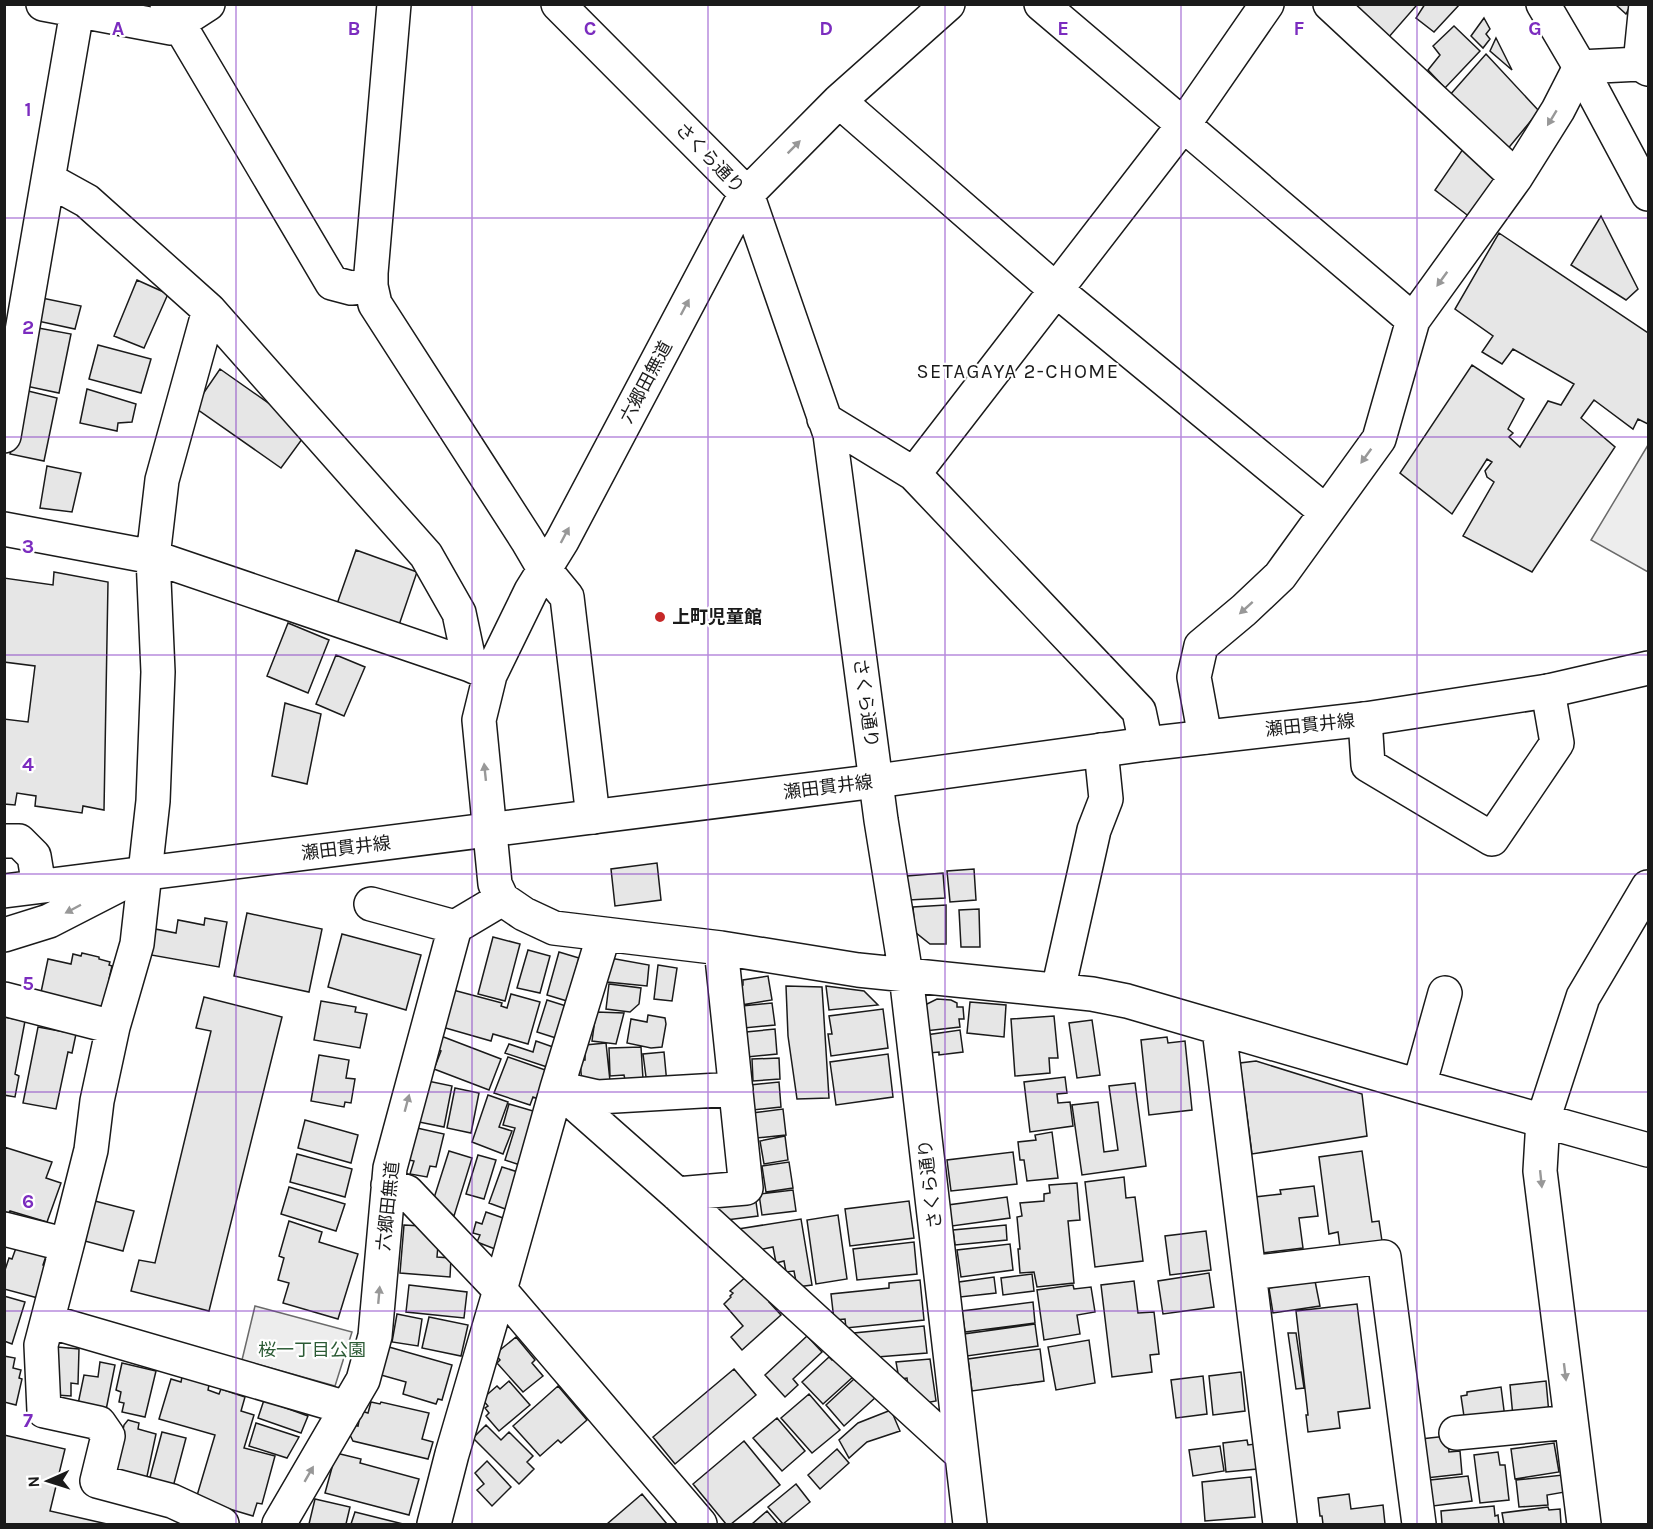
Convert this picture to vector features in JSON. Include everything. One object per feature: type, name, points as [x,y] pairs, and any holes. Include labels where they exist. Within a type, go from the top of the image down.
[{"type":"street","points":[[43,4],[171,28],[173,13]]},
{"type":"street","points":[[173,13],[208,4]]},
{"type":"street","points":[[394,4],[371,286],[375,304],[544,569],[567,597],[593,817]]},
{"type":"street","name":"さくら通り","points":[[558,4],[747,194],[830,434],[906,975],[970,1524]]},
{"type":"street","name":"六郷田無道","points":[[502,899],[495,884],[479,720],[480,670],[562,541],[738,207],[747,194],[839,101],[948,4]]},
{"type":"street","points":[[1041,4],[1413,320]]},
{"type":"street","points":[[914,474],[1184,124],[1267,4]]},
{"type":"street","points":[[1330,4],[1516,177]]},
{"type":"street","points":[[1543,4],[1580,67],[1648,194]]},
{"type":"street","points":[[1580,67],[1644,66],[1646,4]]},
{"type":"street","points":[[4,436],[77,11]]},
{"type":"street","points":[[173,13],[332,283],[351,288],[371,286]]},
{"type":"street","points":[[1205,737],[1194,677],[1200,646],[1244,610],[1280,576],[1379,439],[1413,320],[1516,177],[1558,110],[1580,67]]},
{"type":"street","points":[[839,101],[1056,290],[1326,512]]},
{"type":"street","points":[[49,180],[87,201],[209,310],[426,555],[459,613],[480,670]]},
{"type":"street","points":[[209,310],[162,480],[153,557],[158,672],[153,801],[143,872],[137,944],[113,1027],[97,1101],[91,1150],[41,1345],[44,1411],[99,1423],[108,1436],[97,1481],[172,1502],[222,1524]]},
{"type":"street","points":[[824,418],[914,474],[1139,711],[1146,744]]},
{"type":"street","points":[[4,530],[153,557],[480,670]]},
{"type":"street","name":"瀬田貫井線","points":[[4,891],[877,781],[1146,744],[1365,719],[1548,691],[1648,668]]},
{"type":"street","points":[[1365,719],[1368,765],[1492,839],[1557,743],[1548,691]]},
{"type":"street","points":[[1058,990],[1094,830],[1106,799],[1101,750]]},
{"type":"street","points":[[4,841],[19,841],[34,856],[39,886]]},
{"type":"street","points":[[4,935],[49,921],[143,872]]},
{"type":"street","points":[[1584,1524],[1540,1171],[1543,1120],[1583,997],[1648,887]]},
{"type":"street","points":[[371,904],[455,927],[502,899],[525,915],[554,928],[721,948],[858,970],[1058,990],[1127,1001],[1648,1150]]},
{"type":"street","name":"六郷田無道","points":[[279,1524],[363,1380],[375,1336],[390,1168],[455,927]]},
{"type":"street","points":[[434,1524],[557,1088],[604,934]]},
{"type":"street","points":[[677,1194],[746,1188],[721,948]]},
{"type":"street","points":[[1419,1086],[1446,993]]},
{"type":"street","points":[[4,999],[113,1027]]},
{"type":"street","points":[[1220,1029],[1280,1524]]},
{"type":"street","points":[[557,1088],[598,1097],[736,1089]]},
{"type":"street","points":[[557,1088],[677,1194],[961,1454]]},
{"type":"street","points":[[388,1185],[406,1192],[500,1290],[700,1524]]},
{"type":"street","points":[[4,1229],[67,1245]]},
{"type":"street","points":[[1249,1273],[1384,1257],[1419,1524]]},
{"type":"street","points":[[48,1321],[347,1408]]},
{"type":"street","points":[[1456,1433],[1571,1422]]},
{"type":"shaded area","points":[[1648,445],[1648,572],[1591,540]]},
{"type":"shaded area","name":"桜一丁目公園","points":[[255,1306],[352,1332],[335,1386],[242,1360]]},
{"type":"building","points":[[1352,4],[1415,4],[1416,6],[1388,38]]},
{"type":"building","points":[[1425,4],[1460,4],[1434,32],[1416,18]]},
{"type":"building","points":[[1615,4],[1631,4],[1626,14]]},
{"type":"building","points":[[1484,18],[1490,29],[1486,34],[1490,39],[1483,48],[1471,36]]},
{"type":"building","points":[[1454,26],[1480,51],[1445,88],[1428,70],[1440,55],[1433,46]]},
{"type":"building","points":[[1496,38],[1512,70],[1490,51]]},
{"type":"building","points":[[1486,54],[1539,111],[1506,151],[1449,96]]},
{"type":"building","points":[[1463,149],[1496,178],[1471,218],[1435,190]]},
{"type":"building","points":[[1601,216],[1638,289],[1626,300],[1571,265]]},
{"type":"building","points":[[1499,233],[1648,333],[1648,424],[1638,419],[1633,429],[1594,400],[1581,418],[1615,447],[1532,572],[1463,536],[1494,482],[1487,477],[1485,471],[1492,462],[1487,459],[1452,514],[1400,473],[1472,365],[1524,399],[1508,429],[1513,433],[1509,437],[1520,447],[1548,401],[1561,405],[1574,384],[1513,349],[1502,364],[1482,352],[1493,336],[1455,309]]},
{"type":"building","points":[[137,280],[168,294],[144,348],[114,336]]},
{"type":"building","points":[[37,297],[81,306],[75,329],[33,320]]},
{"type":"building","points":[[33,327],[71,334],[59,393],[21,385]]},
{"type":"building","points":[[98,345],[151,359],[141,393],[89,379]]},
{"type":"building","points":[[220,369],[308,431],[281,468],[194,407]]},
{"type":"building","points":[[87,389],[136,404],[132,422],[118,423],[117,431],[80,423]]},
{"type":"building","points":[[24,390],[57,398],[44,461],[10,454]]},
{"type":"building","points":[[47,466],[81,473],[72,512],[40,508]]},
{"type":"building","points":[[356,550],[417,572],[399,625],[337,604]]},
{"type":"building","points":[[54,572],[108,582],[104,810],[83,806],[82,813],[35,806],[36,796],[17,793],[15,805],[4,804],[4,719],[28,722],[35,666],[4,662],[4,578],[53,585]]},
{"type":"building","points":[[288,623],[329,640],[308,693],[267,676]]},
{"type":"building","points":[[336,655],[365,667],[344,716],[316,704]]},
{"type":"building","points":[[285,703],[321,714],[307,784],[272,776]]},
{"type":"building","points":[[657,863],[661,900],[615,906],[611,869]]},
{"type":"building","points":[[974,869],[976,900],[950,902],[947,871]]},
{"type":"building","points":[[943,873],[945,898],[909,900],[907,876]]},
{"type":"building","points":[[946,905],[946,944],[930,944],[915,932],[913,907]]},
{"type":"building","points":[[979,909],[980,947],[961,947],[959,910]]},
{"type":"building","points":[[247,913],[322,929],[309,992],[234,976]]},
{"type":"building","points":[[205,918],[227,922],[219,967],[151,955],[155,929],[176,933],[178,920],[204,925]]},
{"type":"building","points":[[342,934],[421,955],[406,1010],[328,987]]},
{"type":"building","points":[[493,937],[520,944],[505,1001],[478,994]]},
{"type":"building","points":[[528,950],[550,956],[540,993],[517,988]]},
{"type":"building","points":[[559,952],[579,958],[567,1001],[547,995]]},
{"type":"building","points":[[82,953],[99,957],[99,959],[110,962],[109,965],[112,966],[109,979],[111,980],[103,1010],[40,997],[48,959],[71,964],[73,954],[81,956]]},
{"type":"building","points":[[610,958],[649,965],[647,986],[607,982]]},
{"type":"building","points":[[658,965],[677,968],[672,1001],[654,999]]},
{"type":"building","points":[[768,976],[772,1000],[741,1005],[738,985],[743,985],[743,980]]},
{"type":"building","points":[[609,984],[641,988],[639,1004],[630,1012],[606,1009]]},
{"type":"building","points":[[786,986],[822,987],[829,1098],[797,1099],[788,1036]]},
{"type":"building","points":[[826,986],[864,991],[878,1005],[829,1010]]},
{"type":"building","points":[[453,990],[502,1003],[501,1006],[507,1008],[511,994],[540,1002],[528,1044],[493,1034],[491,1041],[442,1027]]},
{"type":"building","points":[[204,997],[282,1017],[209,1311],[131,1291],[139,1260],[155,1263],[211,1031],[196,1028]]},
{"type":"building","points":[[937,999],[951,1000],[957,1003],[957,1007],[963,1007],[964,1019],[959,1019],[960,1027],[925,1031],[923,1006]]},
{"type":"building","points":[[547,1000],[566,1006],[556,1038],[537,1032]]},
{"type":"building","points":[[321,1001],[356,1007],[355,1012],[367,1014],[360,1048],[314,1040]]},
{"type":"building","points":[[970,1002],[1006,1005],[1004,1037],[967,1033]]},
{"type":"building","points":[[772,1003],[775,1025],[744,1028],[742,1006]]},
{"type":"building","points":[[883,1009],[888,1048],[831,1056],[828,1034],[832,1034],[829,1016]]},
{"type":"building","points":[[596,1012],[624,1013],[616,1044],[592,1041]]},
{"type":"building","points":[[648,1015],[665,1018],[662,1047],[651,1048],[627,1043],[631,1019],[647,1022]]},
{"type":"building","points":[[1054,1016],[1058,1058],[1049,1058],[1050,1073],[1015,1076],[1011,1019]]},
{"type":"building","points":[[4,1017],[25,1021],[15,1074],[19,1076],[15,1097],[4,1095]]},
{"type":"building","points":[[1092,1020],[1100,1075],[1077,1078],[1069,1023]]},
{"type":"building","points":[[38,1027],[76,1034],[72,1053],[68,1052],[56,1109],[23,1103]]},
{"type":"building","points":[[775,1029],[777,1054],[747,1057],[746,1032]]},
{"type":"building","points":[[960,1030],[963,1052],[939,1055],[939,1052],[929,1053],[926,1035]]},
{"type":"building","points":[[441,1036],[501,1059],[489,1090],[434,1069],[441,1051],[436,1049]]},
{"type":"building","points":[[1167,1037],[1168,1043],[1185,1041],[1192,1110],[1149,1115],[1141,1040]]},
{"type":"building","points":[[536,1041],[553,1047],[547,1067],[505,1053],[509,1044],[533,1052]]},
{"type":"building","points":[[606,1043],[610,1081],[582,1084],[580,1060],[585,1060],[585,1045]]},
{"type":"building","points":[[641,1047],[643,1079],[625,1080],[624,1075],[610,1076],[609,1048]]},
{"type":"building","points":[[664,1052],[667,1084],[650,1086],[649,1077],[646,1077],[643,1054]]},
{"type":"building","points":[[888,1054],[893,1097],[836,1105],[830,1062]]},
{"type":"building","points":[[319,1055],[349,1060],[346,1078],[355,1079],[351,1103],[345,1102],[344,1107],[311,1101]]},
{"type":"building","points":[[508,1057],[551,1072],[541,1100],[533,1097],[530,1105],[494,1093]]},
{"type":"building","points":[[779,1058],[780,1079],[753,1081],[752,1059]]},
{"type":"building","points":[[1256,1061],[1362,1094],[1367,1136],[1252,1154],[1240,1063]]},
{"type":"building","points":[[1065,1077],[1067,1093],[1057,1094],[1058,1103],[1070,1102],[1073,1126],[1030,1132],[1024,1082]]},
{"type":"building","points":[[423,1080],[452,1086],[444,1127],[414,1121]]},
{"type":"building","points":[[779,1082],[781,1107],[753,1110],[750,1085]]},
{"type":"building","points":[[1135,1083],[1146,1166],[1082,1175],[1072,1105],[1098,1102],[1104,1152],[1118,1150],[1109,1086]]},
{"type":"building","points":[[455,1088],[479,1093],[471,1133],[447,1128]]},
{"type":"building","points":[[488,1095],[508,1102],[499,1127],[512,1131],[503,1154],[472,1142]]},
{"type":"building","points":[[509,1104],[540,1113],[523,1166],[505,1160],[515,1128],[503,1125]]},
{"type":"building","points":[[783,1109],[786,1135],[756,1138],[752,1113]]},
{"type":"building","points":[[305,1120],[358,1135],[351,1163],[298,1148]]},
{"type":"building","points":[[417,1128],[444,1134],[436,1167],[430,1166],[427,1177],[410,1174],[414,1161],[409,1160]]},
{"type":"building","points":[[1052,1132],[1058,1178],[1027,1181],[1024,1160],[1020,1160],[1018,1142],[1036,1140],[1035,1135]]},
{"type":"building","points":[[785,1136],[788,1160],[764,1164],[760,1141]]},
{"type":"building","points":[[4,1147],[52,1162],[46,1178],[61,1183],[47,1222],[10,1211],[9,1213],[4,1212]]},
{"type":"building","points":[[449,1151],[472,1158],[454,1216],[434,1198]]},
{"type":"building","points":[[1362,1151],[1372,1222],[1379,1221],[1382,1241],[1340,1247],[1338,1232],[1329,1234],[1319,1157]]},
{"type":"building","points":[[1013,1152],[1017,1184],[951,1191],[947,1160]]},
{"type":"building","points":[[297,1154],[352,1169],[345,1197],[290,1182]]},
{"type":"building","points":[[478,1155],[496,1160],[484,1199],[466,1194]]},
{"type":"building","points":[[789,1162],[793,1188],[766,1192],[762,1166]]},
{"type":"building","points":[[502,1167],[521,1173],[508,1210],[489,1203]]},
{"type":"building","points":[[1124,1177],[1126,1198],[1135,1197],[1143,1261],[1095,1267],[1085,1182]]},
{"type":"building","points":[[1077,1183],[1080,1220],[1068,1221],[1074,1283],[1037,1287],[1034,1272],[1020,1273],[1017,1217],[1022,1216],[1020,1203],[1044,1201],[1044,1194],[1050,1193],[1049,1185]]},
{"type":"building","points":[[1314,1186],[1318,1216],[1299,1218],[1303,1248],[1262,1253],[1255,1197],[1281,1194],[1280,1190]]},
{"type":"building","points":[[289,1187],[345,1204],[336,1231],[281,1214]]},
{"type":"building","points":[[793,1190],[796,1211],[762,1215],[759,1194]]},
{"type":"building","points":[[755,1195],[758,1216],[726,1220],[717,1214],[715,1201]]},
{"type":"building","points":[[1007,1197],[1010,1218],[952,1226],[948,1205]]},
{"type":"building","points":[[91,1200],[134,1211],[123,1251],[81,1240]]},
{"type":"building","points":[[909,1201],[914,1238],[850,1246],[845,1209]]},
{"type":"building","points":[[486,1212],[506,1219],[495,1249],[477,1242],[480,1235],[473,1233],[476,1222],[482,1224]]},
{"type":"building","points":[[838,1215],[847,1279],[816,1284],[807,1220]]},
{"type":"building","points":[[801,1219],[812,1285],[797,1287],[794,1271],[786,1272],[784,1261],[776,1263],[773,1247],[758,1250],[738,1229]]},
{"type":"building","points":[[289,1221],[322,1232],[319,1242],[358,1254],[338,1319],[283,1303],[289,1283],[278,1280],[284,1258],[279,1256]]},
{"type":"building","points":[[404,1225],[422,1226],[438,1245],[437,1257],[451,1258],[450,1277],[400,1273]]},
{"type":"building","points":[[1006,1225],[1007,1240],[955,1245],[953,1230]]},
{"type":"building","points":[[1206,1231],[1211,1270],[1170,1275],[1165,1236]]},
{"type":"building","points":[[914,1242],[917,1274],[857,1280],[853,1249]]},
{"type":"building","points":[[1010,1244],[1013,1270],[961,1277],[957,1250]]},
{"type":"building","points":[[16,1248],[46,1256],[43,1265],[47,1266],[38,1298],[4,1289],[4,1273],[9,1258],[12,1259]]},
{"type":"building","points":[[1209,1273],[1214,1307],[1163,1314],[1158,1281]]},
{"type":"building","points":[[1032,1274],[1034,1291],[1003,1295],[1001,1278]]},
{"type":"building","points":[[748,1275],[771,1300],[769,1302],[781,1315],[742,1350],[731,1337],[743,1326],[724,1304],[733,1293],[730,1291]]},
{"type":"building","points":[[994,1277],[996,1293],[960,1297],[959,1282]]},
{"type":"building","points":[[920,1280],[924,1320],[846,1328],[845,1319],[834,1320],[831,1294],[889,1288],[889,1283]]},
{"type":"building","points":[[1134,1281],[1138,1313],[1154,1312],[1159,1354],[1150,1355],[1152,1372],[1112,1377],[1101,1285]]},
{"type":"building","points":[[1315,1281],[1320,1306],[1273,1313],[1269,1288]]},
{"type":"building","points":[[409,1285],[467,1292],[464,1318],[406,1312]]},
{"type":"building","points":[[1073,1285],[1074,1289],[1091,1287],[1095,1312],[1077,1315],[1080,1334],[1044,1340],[1037,1290]]},
{"type":"building","points":[[4,1296],[25,1302],[12,1344],[4,1341]]},
{"type":"building","points":[[1033,1302],[1035,1323],[965,1332],[962,1311]]},
{"type":"building","points":[[1357,1304],[1370,1408],[1338,1412],[1340,1428],[1308,1432],[1296,1311]]},
{"type":"building","points":[[397,1314],[422,1319],[418,1346],[392,1342]]},
{"type":"building","points":[[429,1317],[468,1325],[461,1356],[422,1348]]},
{"type":"building","points":[[1035,1324],[1038,1346],[967,1356],[964,1334]]},
{"type":"building","points":[[924,1326],[927,1353],[877,1357],[854,1337],[854,1333]]},
{"type":"building","points":[[1288,1333],[1296,1333],[1304,1388],[1296,1389]]},
{"type":"building","points":[[807,1336],[822,1352],[793,1379],[798,1385],[785,1397],[765,1375]]},
{"type":"building","points":[[516,1337],[535,1360],[532,1363],[543,1376],[523,1392],[497,1363],[500,1360],[495,1354]]},
{"type":"building","points":[[1089,1340],[1095,1383],[1056,1390],[1048,1347]]},
{"type":"building","points":[[57,1347],[79,1349],[78,1384],[71,1383],[71,1396],[56,1395]]},
{"type":"building","points":[[389,1347],[452,1365],[442,1400],[438,1399],[436,1404],[403,1394],[406,1382],[381,1375]]},
{"type":"building","points":[[1040,1349],[1044,1381],[972,1391],[968,1359]]},
{"type":"building","points":[[4,1356],[15,1358],[13,1368],[21,1370],[19,1378],[22,1379],[16,1405],[4,1402]]},
{"type":"building","points":[[829,1357],[832,1360],[836,1357],[854,1376],[823,1404],[802,1382]]},
{"type":"building","points":[[930,1359],[936,1401],[925,1403],[909,1392],[907,1378],[899,1379],[896,1362]]},
{"type":"building","points":[[100,1362],[115,1365],[106,1410],[78,1404],[84,1375],[98,1377]]},
{"type":"building","points":[[122,1363],[156,1371],[145,1417],[122,1412],[124,1403],[119,1402],[121,1392],[116,1390]]},
{"type":"building","points":[[734,1369],[756,1395],[675,1464],[653,1437]]},
{"type":"building","points":[[1241,1372],[1245,1411],[1213,1415],[1209,1376]]},
{"type":"building","points":[[1203,1376],[1207,1414],[1176,1418],[1171,1380]]},
{"type":"building","points":[[182,1377],[209,1385],[208,1390],[219,1394],[221,1389],[245,1397],[241,1411],[254,1415],[244,1448],[275,1456],[262,1504],[257,1503],[253,1516],[196,1499],[215,1435],[159,1419],[171,1379],[181,1382]]},
{"type":"building","points":[[859,1378],[876,1397],[844,1426],[826,1405],[854,1379],[856,1381]]},
{"type":"building","points":[[509,1381],[530,1405],[499,1431],[486,1416],[489,1413],[485,1408],[488,1406],[482,1399],[497,1386],[500,1389]]},
{"type":"building","points":[[1546,1381],[1549,1414],[1513,1417],[1510,1385]]},
{"type":"building","points":[[558,1386],[587,1420],[561,1443],[558,1440],[540,1456],[513,1426]]},
{"type":"building","points":[[1501,1387],[1505,1418],[1465,1423],[1461,1396],[1467,1395],[1467,1392]]},
{"type":"building","points":[[809,1394],[840,1430],[812,1453],[781,1418]]},
{"type":"building","points":[[264,1400],[308,1416],[301,1433],[258,1418]]},
{"type":"building","points":[[371,1402],[380,1404],[381,1402],[429,1413],[422,1439],[433,1442],[428,1459],[353,1441],[350,1435],[353,1425],[358,1426],[361,1411],[368,1413]]},
{"type":"building","points":[[891,1410],[900,1431],[867,1442],[849,1458],[839,1440],[858,1423]]},
{"type":"building","points":[[777,1418],[805,1451],[782,1471],[753,1438]]},
{"type":"building","points":[[128,1420],[139,1423],[138,1429],[156,1434],[146,1481],[119,1473],[115,1467],[124,1425]]},
{"type":"building","points":[[256,1423],[299,1437],[287,1458],[249,1446]]},
{"type":"building","points":[[486,1425],[501,1440],[509,1432],[533,1456],[527,1462],[534,1469],[519,1484],[473,1438]]},
{"type":"building","points":[[162,1432],[186,1438],[173,1487],[149,1481]]},
{"type":"building","points":[[4,1435],[65,1449],[50,1511],[107,1524],[4,1524]]},
{"type":"building","points":[[1447,1436],[1449,1452],[1460,1451],[1462,1474],[1426,1478],[1421,1439]]},
{"type":"building","points":[[1247,1440],[1248,1445],[1255,1444],[1257,1469],[1226,1472],[1223,1443]]},
{"type":"building","points":[[744,1441],[780,1485],[731,1524],[726,1524],[693,1484]]},
{"type":"building","points":[[1554,1443],[1559,1472],[1515,1479],[1511,1449]]},
{"type":"building","points":[[1220,1446],[1224,1471],[1193,1476],[1189,1450]]},
{"type":"building","points":[[837,1449],[849,1463],[820,1489],[808,1475]]},
{"type":"building","points":[[1498,1452],[1500,1465],[1505,1465],[1509,1500],[1480,1503],[1474,1455]]},
{"type":"building","points":[[336,1453],[361,1459],[360,1463],[419,1479],[409,1515],[325,1493]]},
{"type":"building","points":[[487,1461],[511,1487],[492,1506],[477,1490],[484,1484],[475,1473]]},
{"type":"building","points":[[1563,1475],[1565,1492],[1547,1495],[1548,1505],[1519,1507],[1516,1480]]},
{"type":"building","points":[[1468,1476],[1472,1501],[1433,1506],[1430,1480]]},
{"type":"building","points":[[1251,1477],[1255,1517],[1205,1521],[1202,1482]]},
{"type":"building","points":[[796,1484],[810,1502],[783,1524],[768,1507]]},
{"type":"building","points":[[642,1494],[667,1524],[607,1524]]},
{"type":"building","points":[[1349,1494],[1351,1509],[1383,1505],[1385,1524],[1323,1524],[1318,1498]]},
{"type":"building","points":[[315,1499],[350,1507],[346,1524],[309,1524]]},
{"type":"building","points":[[1494,1506],[1499,1524],[1442,1524],[1441,1511]]},
{"type":"building","points":[[1548,1507],[1549,1510],[1560,1509],[1561,1524],[1504,1524],[1502,1513]]},
{"type":"building","points":[[767,1511],[778,1524],[752,1524]]},
{"type":"building","points":[[355,1512],[403,1524],[351,1524]]},
{"type":"place","name":"上町児童館","points":[[660,617]]},
{"type":"district","name":"SETAGAYA 2-CHOME","points":[[1018,371]]}]
